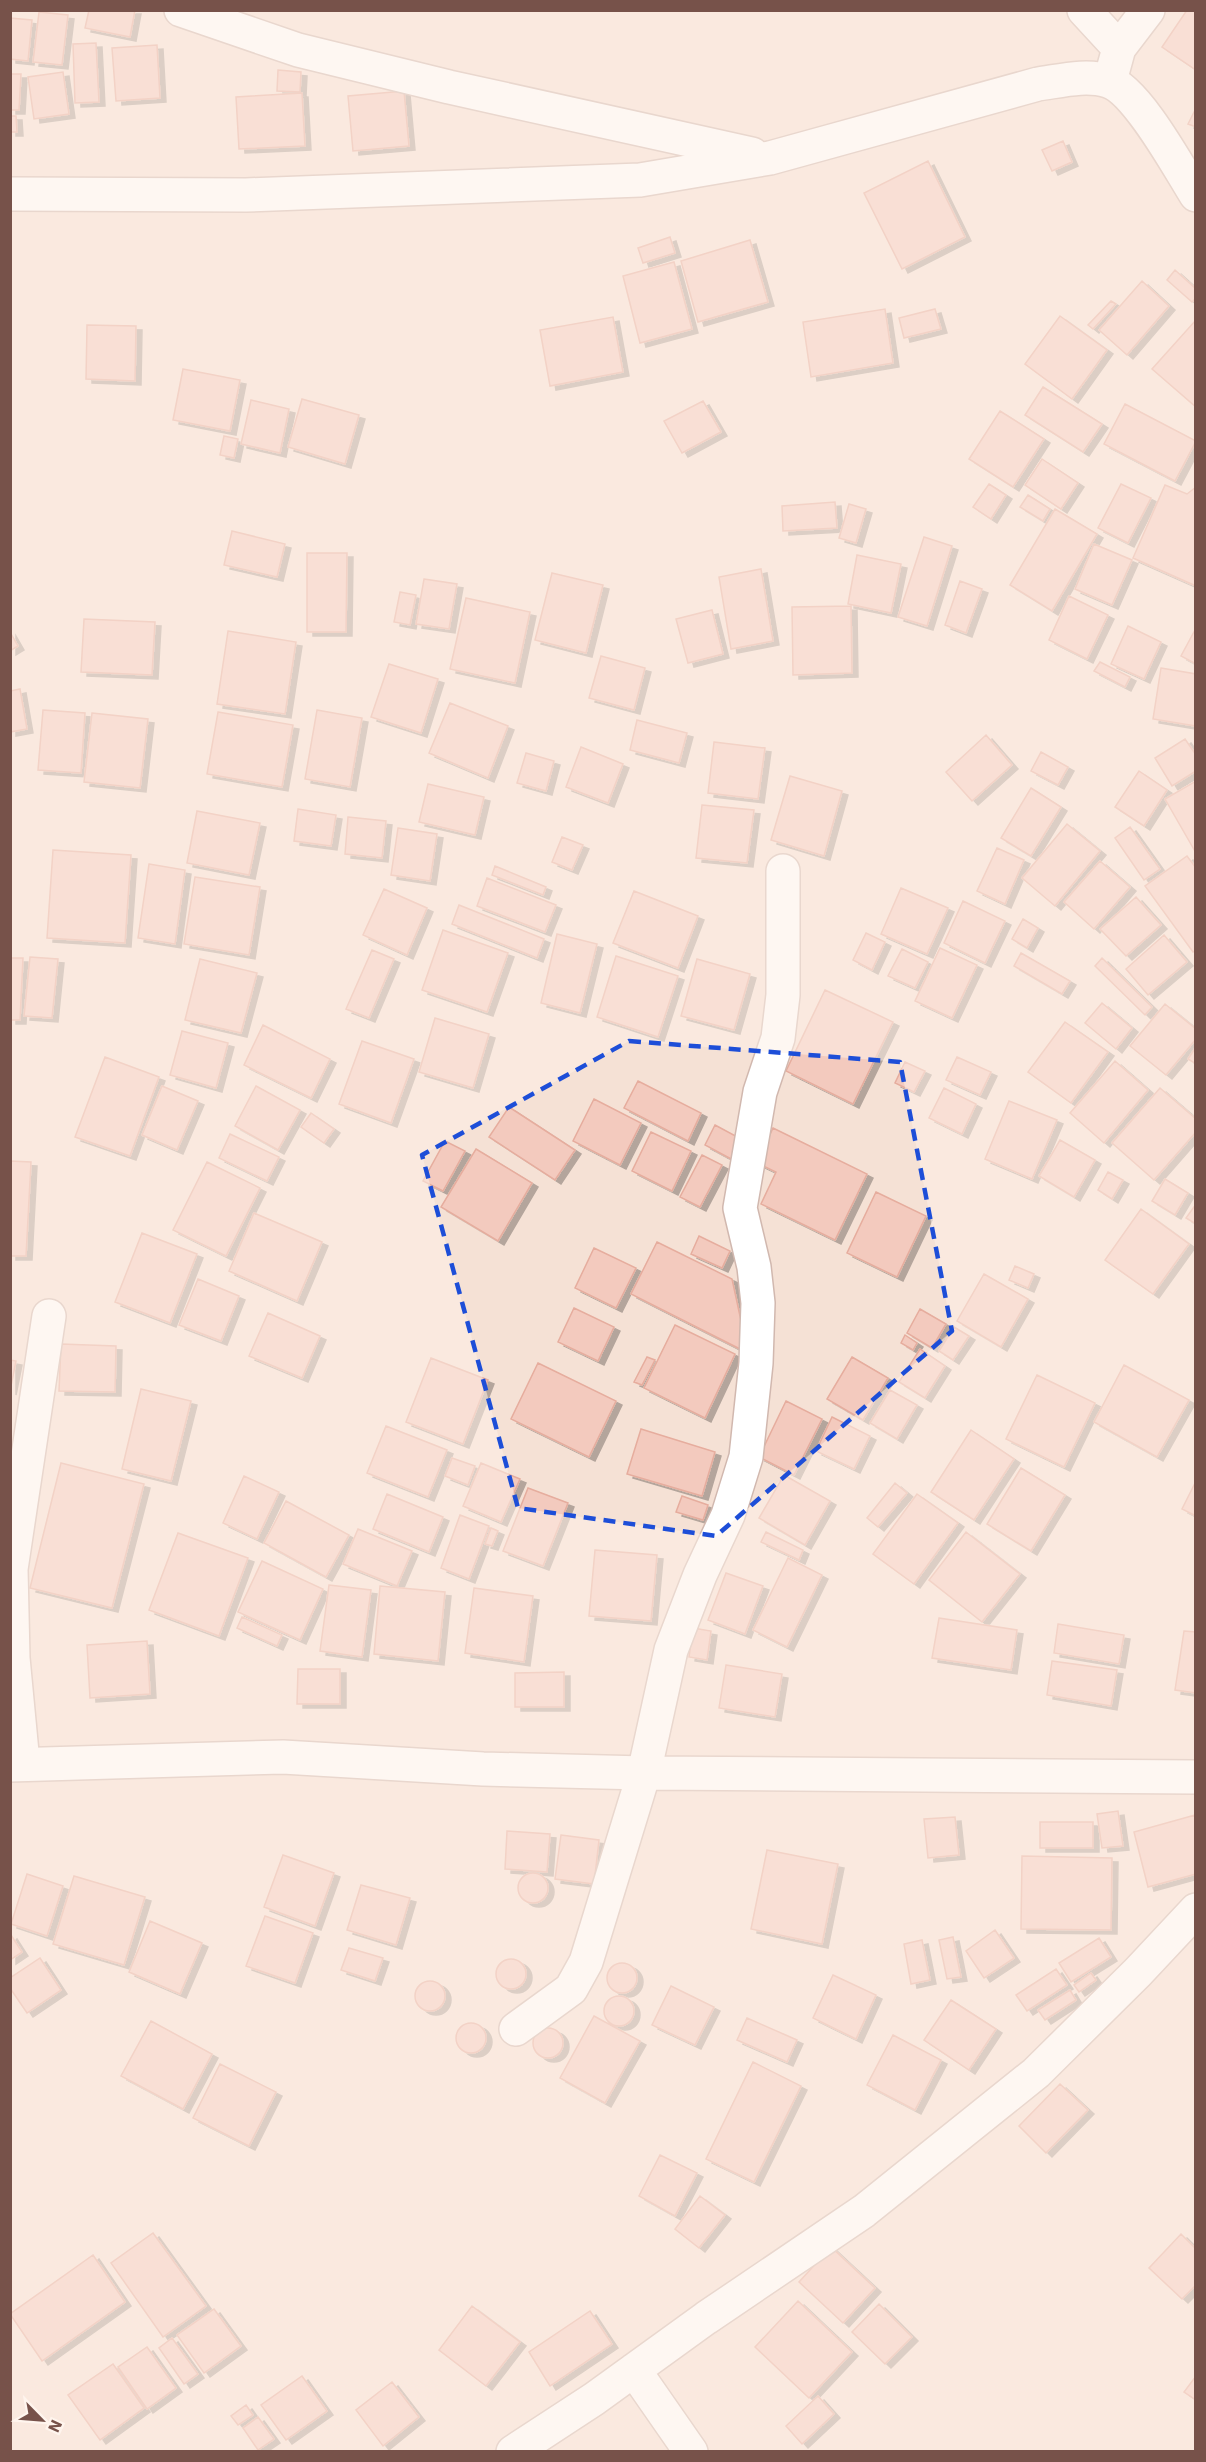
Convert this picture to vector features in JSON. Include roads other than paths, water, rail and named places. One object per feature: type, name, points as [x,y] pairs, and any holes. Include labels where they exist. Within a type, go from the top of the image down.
[{"type":"street","points":[[181,10],[298,50],[459,90],[770,158]]},
{"type":"street","points":[[1084,10],[1119,48]]},
{"type":"street","points":[[1110,81],[1119,48],[1148,10]]},
{"type":"street","points":[[10,194],[246,195],[640,180],[770,158],[1038,84],[1082,78],[1110,81],[1137,105],[1196,195]]},
{"type":"street","points":[[516,2029],[571,1989],[586,1962],[644,1773],[671,1650],[700,1575],[728,1515],[746,1457],[756,1363],[758,1303],[754,1267],[740,1208],[760,1092],[778,1038],[783,995],[785,934],[783,871]]},
{"type":"street","points":[[50,1316],[11,1569],[17,1764],[283,1757],[483,1769],[644,1773],[1196,1777]]},
{"type":"street","points":[[513,2451],[594,2399],[864,2211],[1036,2073],[1138,1972],[1196,1910]]},
{"type":"street","points":[[634,2370],[691,2451]]}]
